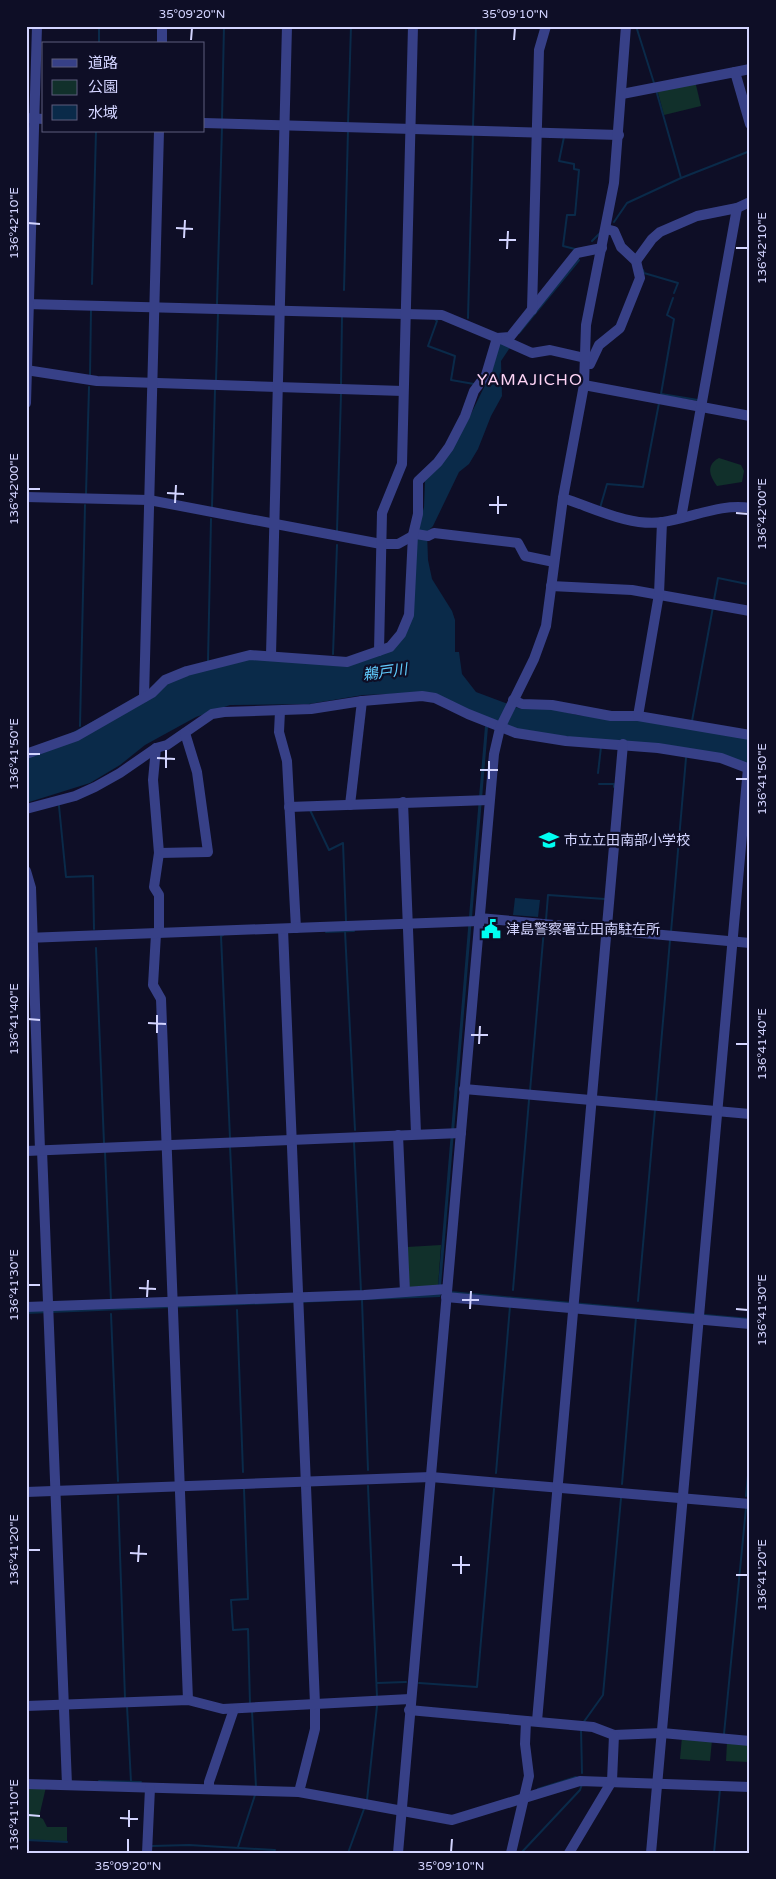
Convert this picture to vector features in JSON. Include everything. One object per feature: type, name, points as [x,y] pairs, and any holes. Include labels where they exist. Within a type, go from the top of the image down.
[{"type":"street","points":[[26,403],[28,247],[35,119],[37,26]]},
{"type":"street","points":[[162,26],[162,42]]},
{"type":"street","points":[[271,655],[287,26]]},
{"type":"street","points":[[379,651],[382,512],[401,469],[413,26]]},
{"type":"street","points":[[532,310],[539,50],[546,26]]},
{"type":"street","points":[[398,1853],[446,1293],[455,1133],[464,1089],[474,920],[484,800],[495,744],[501,727],[541,644],[546,626],[563,498],[584,385],[586,325],[614,183],[626,26]]},
{"type":"street","points":[[622,94],[750,69]]},
{"type":"street","points":[[735,72],[750,124]]},
{"type":"street","points":[[205,123],[619,135]]},
{"type":"street","points":[[144,697],[159,132]]},
{"type":"street","points":[[636,261],[652,239],[660,232],[696,216],[737,208],[750,202]]},
{"type":"street","points":[[681,518],[737,208]]},
{"type":"street","points":[[28,304],[442,315],[532,353],[550,350],[590,364],[599,345],[620,328],[640,278],[636,261],[621,247],[614,231],[606,229]]},
{"type":"street","points":[[26,754],[77,736],[144,697],[165,680],[188,671],[208,667],[237,657],[271,655],[347,662],[390,647],[397,640],[408,621],[414,534],[418,514],[418,481],[438,462],[449,447],[465,416],[474,391],[486,375],[505,342],[577,254],[602,248]]},
{"type":"street","points":[[27,370],[97,381],[403,391]]},
{"type":"street","points":[[584,385],[750,416]]},
{"type":"street","points":[[26,497],[149,500],[381,544],[398,544],[414,534],[428,536],[434,533],[518,543],[525,556],[554,562]]},
{"type":"street","points":[[563,498],[614,516],[643,522],[662,522],[732,507],[750,508]]},
{"type":"street","points":[[638,716],[659,594],[662,522]]},
{"type":"street","points":[[551,586],[632,590],[750,611]]},
{"type":"street","points":[[26,809],[75,796],[95,787],[120,773],[156,748],[167,745],[212,714],[311,709],[362,701],[422,696],[435,698],[516,733],[566,740],[623,744],[721,758],[749,769],[651,1853]]},
{"type":"street","points":[[513,700],[522,704],[552,705],[611,716],[638,716],[750,735]]},
{"type":"street","points":[[350,804],[362,701]]},
{"type":"street","points":[[280,711],[279,732],[286,761],[296,928]]},
{"type":"street","points":[[159,853],[208,852],[197,772],[185,733]]},
{"type":"street","points":[[537,1721],[623,744]]},
{"type":"street","points":[[156,748],[153,780],[159,853],[154,887],[159,895],[153,985],[160,999],[174,1305],[188,1700]]},
{"type":"street","points":[[289,807],[484,800]]},
{"type":"street","points":[[403,802],[416,1133]]},
{"type":"street","points":[[26,870],[31,888],[29,938],[41,1150],[67,1783]]},
{"type":"street","points":[[29,938],[474,920],[750,942]]},
{"type":"street","points":[[283,928],[315,1729],[300,1790]]},
{"type":"street","points":[[464,1089],[750,1114]]},
{"type":"street","points":[[26,1151],[416,1133],[455,1133]]},
{"type":"street","points":[[398,1135],[406,1292]]},
{"type":"street","points":[[26,1307],[47,1310],[174,1305],[299,1300],[406,1292],[446,1293],[575,1305],[750,1324]]},
{"type":"street","points":[[26,1492],[431,1477],[750,1504]]},
{"type":"street","points":[[26,1706],[188,1700],[223,1709],[410,1699]]},
{"type":"street","points":[[209,1786],[234,1708]]},
{"type":"street","points":[[409,1710],[593,1727],[614,1734],[662,1733],[750,1741]]},
{"type":"street","points":[[511,1853],[529,1776],[525,1744],[526,1721]]},
{"type":"street","points":[[569,1853],[612,1782],[614,1734]]},
{"type":"street","points":[[26,1784],[67,1783],[150,1788],[209,1786],[300,1790],[401,1812],[460,1820],[524,1797],[580,1780],[750,1787]]},
{"type":"street","points":[[147,1853],[150,1788]]},
{"type":"green space","points":[[695,81],[701,106],[664,115],[657,89]]},
{"type":"green space","points":[[719,458],[741,465],[744,471],[742,482],[717,486],[710,471],[712,464]]},
{"type":"green space","points":[[441,1245],[438,1287],[408,1289],[407,1247]]},
{"type":"green space","points":[[682,1737],[712,1740],[710,1761],[680,1759]]},
{"type":"green space","points":[[727,1742],[750,1744],[750,1762],[726,1761]]},
{"type":"green space","points":[[26,1787],[46,1787],[39,1817],[43,1819],[47,1827],[67,1827],[67,1842],[26,1840]]},
{"type":"water","name":"鵜戸川","points":[[500,343],[511,346],[501,361],[502,396],[491,416],[478,449],[469,464],[459,472],[433,526],[427,532],[428,560],[432,579],[452,611],[455,620],[455,652],[459,652],[462,674],[476,692],[521,709],[549,708],[577,715],[653,721],[750,739],[750,766],[528,733],[419,693],[363,695],[309,704],[230,705],[196,717],[145,745],[120,765],[90,783],[26,803],[26,757],[167,682],[237,659],[317,661],[375,655],[406,633],[416,536],[424,507],[425,481],[467,422],[492,371]]},
{"type":"water","points":[[485,726],[488,727],[441,1286],[438,1287]]},
{"type":"water","points":[[515,898],[540,900],[538,917],[513,915]]},
{"type":"water","points":[[450,1291],[750,1318],[750,1320],[450,1294]]},
{"type":"water","points":[[441,1294],[440,1297],[26,1314],[26,1310]]},
{"type":"waterway","points":[[99,26],[99,42]]},
{"type":"waterway","points":[[222,119],[224,26]]},
{"type":"waterway","points":[[348,124],[351,26]]},
{"type":"waterway","points":[[473,126],[476,26]]},
{"type":"waterway","points":[[636,26],[654,83]]},
{"type":"waterway","points":[[656,90],[681,178]]},
{"type":"waterway","points":[[217,304],[222,127]]},
{"type":"waterway","points":[[344,290],[348,130]]},
{"type":"waterway","points":[[92,284],[96,132]]},
{"type":"waterway","points":[[468,318],[473,133]]},
{"type":"waterway","points":[[564,137],[559,161],[574,164],[574,169],[579,170],[575,215],[567,215],[563,246],[575,249]]},
{"type":"waterway","points":[[614,222],[627,203],[681,178],[750,151]]},
{"type":"waterway","points":[[592,241],[600,233]]},
{"type":"waterway","points":[[519,333],[579,260]]},
{"type":"waterway","points":[[643,270],[644,273],[678,283],[674,293]]},
{"type":"waterway","points":[[673,298],[667,315],[674,319],[661,394],[698,400]]},
{"type":"waterway","points":[[90,375],[91,310]]},
{"type":"waterway","points":[[216,380],[218,313]]},
{"type":"waterway","points":[[341,385],[342,317]]},
{"type":"waterway","points":[[435,319],[437,321],[428,346],[455,356],[451,380],[474,384]]},
{"type":"waterway","points":[[86,494],[89,387]]},
{"type":"waterway","points":[[212,507],[215,389]]},
{"type":"waterway","points":[[337,531],[341,394]]},
{"type":"waterway","points":[[600,508],[607,484],[643,487],[659,403]]},
{"type":"waterway","points":[[80,726],[85,505]]},
{"type":"waterway","points":[[208,661],[211,519]]},
{"type":"waterway","points":[[333,654],[337,545]]},
{"type":"waterway","points":[[714,600],[718,578],[747,584],[750,570]]},
{"type":"waterway","points":[[692,721],[713,607]]},
{"type":"waterway","points":[[598,773],[601,747]]},
{"type":"waterway","points":[[671,932],[686,758]]},
{"type":"waterway","points":[[599,784],[614,784],[614,787]]},
{"type":"waterway","points":[[59,806],[66,877],[93,876],[94,929]]},
{"type":"waterway","points":[[310,810],[329,850],[343,843],[346,921]]},
{"type":"waterway","points":[[546,920],[548,895],[605,899]]},
{"type":"waterway","points":[[530,1091],[544,929]]},
{"type":"waterway","points":[[345,931],[355,1130]]},
{"type":"waterway","points":[[326,932],[354,931]]},
{"type":"waterway","points":[[223,935],[221,936],[230,1138]]},
{"type":"waterway","points":[[656,1102],[670,940]]},
{"type":"waterway","points":[[96,948],[104,1143]]},
{"type":"waterway","points":[[513,1290],[529,1100]]},
{"type":"waterway","points":[[638,1301],[655,1110]]},
{"type":"waterway","points":[[354,1142],[361,1292]]},
{"type":"waterway","points":[[230,1146],[237,1296]]},
{"type":"waterway","points":[[105,1152],[111,1301]]},
{"type":"waterway","points":[[362,1300],[368,1470]]},
{"type":"waterway","points":[[496,1473],[510,1306]]},
{"type":"waterway","points":[[237,1310],[243,1472]]},
{"type":"waterway","points":[[111,1314],[118,1481]]},
{"type":"waterway","points":[[622,1484],[636,1317]]},
{"type":"waterway","points":[[746,1496],[750,1454]]},
{"type":"waterway","points":[[368,1486],[377,1697]]},
{"type":"waterway","points":[[244,1489],[248,1599],[231,1600],[233,1630],[248,1629],[250,1704]]},
{"type":"waterway","points":[[419,1683],[477,1687],[494,1489]]},
{"type":"waterway","points":[[118,1496],[125,1698]]},
{"type":"waterway","points":[[583,1723],[603,1695],[621,1498]]},
{"type":"waterway","points":[[724,1734],[746,1508]]},
{"type":"waterway","points":[[377,1683],[406,1682]]},
{"type":"waterway","points":[[127,1706],[131,1782]]},
{"type":"waterway","points":[[367,1800],[377,1706]]},
{"type":"waterway","points":[[252,1711],[256,1787]]},
{"type":"waterway","points":[[581,1729],[582,1773]]},
{"type":"waterway","points":[[538,1789],[576,1777]]},
{"type":"waterway","points":[[99,1781],[141,1782]]},
{"type":"waterway","points":[[521,1853],[580,1790],[582,1784]]},
{"type":"waterway","points":[[714,1853],[720,1789]]},
{"type":"waterway","points":[[238,1847],[255,1795]]},
{"type":"waterway","points":[[348,1853],[364,1809]]},
{"type":"waterway","points":[[26,1840],[67,1842]]},
{"type":"waterway","points":[[152,1846],[189,1845],[275,1850]]},
{"type":"place","name":"市立立田南部小学校","points":[[549,840]]},
{"type":"place","name":"津島警察署立田南駐在所","points":[[491,929]]},
{"type":"district","name":"YAMAJICHO","points":[[530,380]]}]
